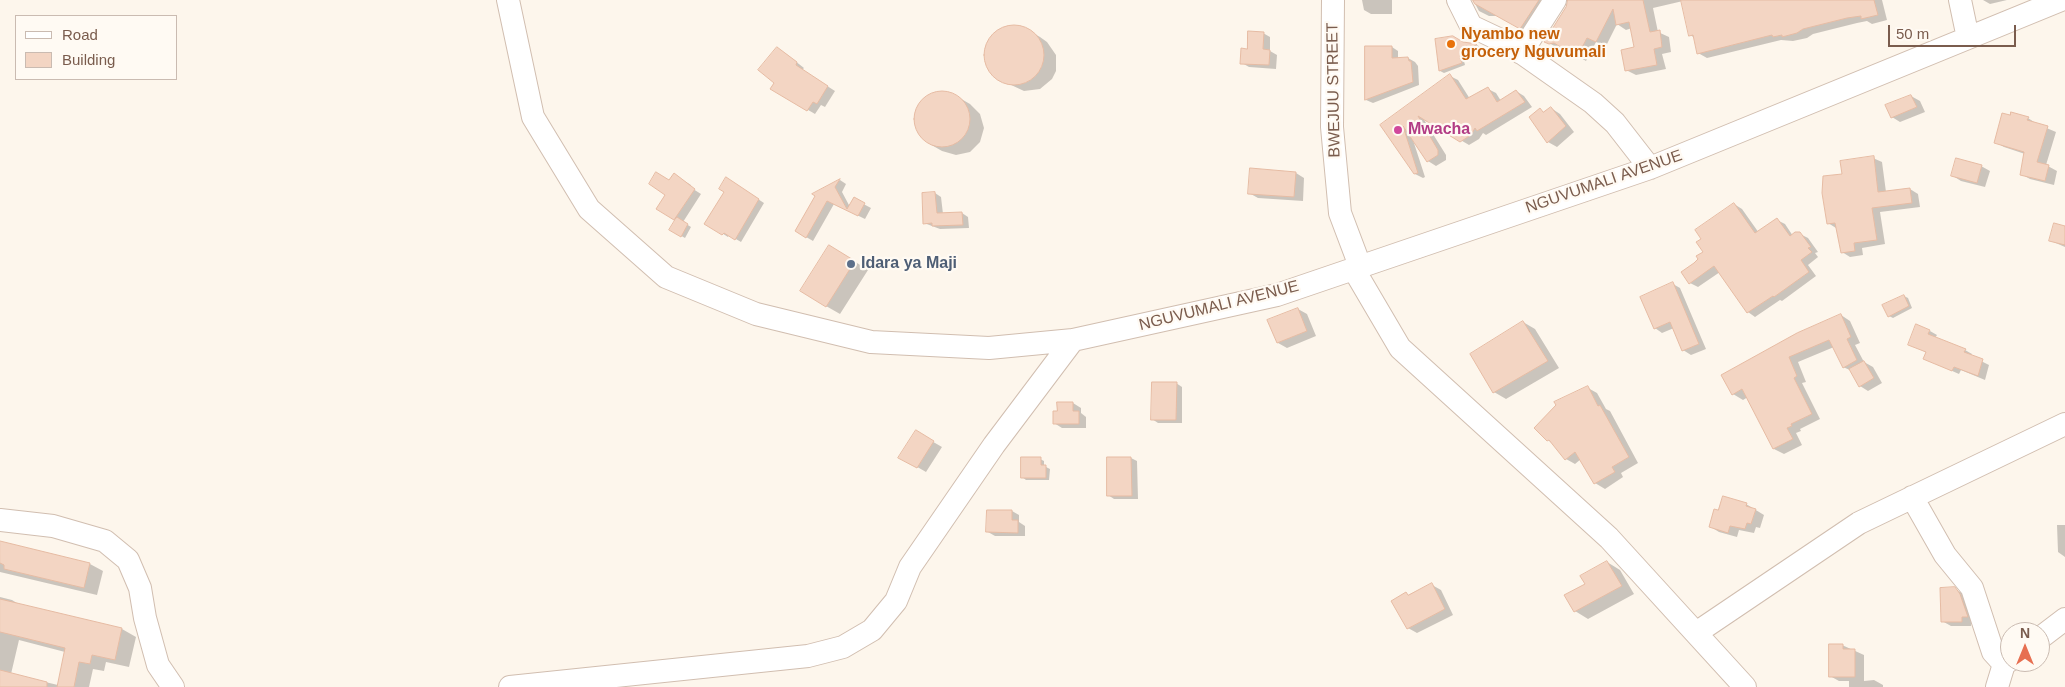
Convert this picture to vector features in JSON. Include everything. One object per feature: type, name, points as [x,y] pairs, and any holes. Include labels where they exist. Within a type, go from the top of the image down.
[{"type":"street","name":"NGUVUMALI AVENUE","points":[[508,0],[533,116],[589,210],[666,276],[756,314],[871,342],[989,348],[1073,340],[1277,295],[1650,168],[2061,0]]},
{"type":"street","name":"BWEJUU STREET","points":[[1333,0],[1332,128],[1340,213],[1356,267],[1400,348],[1609,538],[1745,687]]},
{"type":"street","points":[[1458,0],[1471,26],[1509,44],[1593,103],[1615,123],[1650,168]]},
{"type":"street","points":[[1521,53],[1555,0]]},
{"type":"street","points":[[1960,0],[1968,38]]},
{"type":"street","points":[[510,687],[808,656],[843,646],[872,630],[896,601],[910,567],[994,445],[1073,340]]},
{"type":"street","points":[[1696,633],[1859,523],[2065,424]]},
{"type":"street","points":[[1912,497],[1945,555],[1972,588],[1993,652],[2000,657]]},
{"type":"street","points":[[0,520],[53,526],[106,541],[128,560],[140,588],[145,618],[158,664],[173,687]]},
{"type":"street","points":[[2050,631],[2065,620]]},
{"type":"street","points":[[1997,687],[2003,672]]},
{"type":"building","points":[[1473,0],[1539,0],[1520,29],[1475,4]]},
{"type":"building","points":[[1568,0],[1643,0],[1650,32],[1660,30],[1662,47],[1654,49],[1657,65],[1625,71],[1621,50],[1634,47],[1629,22],[1616,25],[1613,9],[1596,42],[1587,38],[1577,57],[1554,43],[1544,42],[1566,7]]},
{"type":"building","points":[[1681,0],[1874,0],[1878,15],[1861,19],[1861,16],[1847,18],[1803,29],[1797,33],[1782,37],[1782,35],[1773,37],[1772,35],[1697,54],[1693,35],[1689,36]]},
{"type":"building","points":[[1014,25],[1030,30],[1035,34],[1039,39],[1044,55],[1039,71],[1035,76],[1030,80],[1014,85],[998,80],[993,76],[989,71],[984,55],[989,39],[993,34],[998,30]]},
{"type":"building","points":[[1248,31],[1264,32],[1263,49],[1270,50],[1269,65],[1240,64],[1241,48],[1247,49]]},
{"type":"building","points":[[1453,36],[1463,42],[1477,44],[1460,58],[1462,63],[1439,71],[1435,39]]},
{"type":"building","points":[[1365,46],[1392,46],[1392,58],[1408,57],[1409,61],[1411,61],[1413,82],[1365,100]]},
{"type":"building","points":[[777,47],[797,62],[796,65],[828,86],[817,104],[813,102],[807,111],[770,89],[774,83],[758,70]]},
{"type":"building","points":[[1450,74],[1466,99],[1488,87],[1497,102],[1516,90],[1525,102],[1477,131],[1475,128],[1471,135],[1460,142],[1418,116],[1438,150],[1438,155],[1427,162],[1403,126],[1418,173],[1414,174],[1380,125]]},
{"type":"building","points":[[936,91],[948,91],[958,95],[966,103],[970,119],[966,135],[958,143],[948,147],[936,147],[926,143],[918,135],[914,125],[914,113],[918,103],[926,95]]},
{"type":"building","points":[[1911,95],[1917,107],[1891,118],[1885,105]]},
{"type":"building","points":[[1551,107],[1566,126],[1547,143],[1529,117],[1540,108],[1543,112]]},
{"type":"building","points":[[2011,112],[2029,117],[2027,120],[2048,126],[2037,162],[2049,165],[2045,181],[2020,175],[2024,152],[1994,143],[2002,113],[2010,115]]},
{"type":"building","points":[[1874,156],[1878,192],[1910,188],[1912,203],[1872,208],[1877,240],[1854,243],[1855,251],[1841,253],[1835,223],[1827,224],[1822,193],[1823,176],[1842,174],[1840,161]]},
{"type":"building","points":[[1956,158],[1982,165],[1977,183],[1951,176]]},
{"type":"building","points":[[1250,168],[1296,172],[1294,197],[1248,194]]},
{"type":"building","points":[[656,172],[669,180],[674,173],[695,189],[674,220],[656,209],[665,195],[649,184]]},
{"type":"building","points":[[726,177],[759,199],[735,240],[724,233],[722,235],[704,224],[724,192],[719,189]]},
{"type":"building","points":[[840,179],[835,187],[847,209],[854,197],[865,203],[858,216],[827,201],[806,238],[795,231],[815,196],[812,194]]},
{"type":"building","points":[[935,192],[937,213],[962,212],[963,225],[932,226],[932,223],[923,224],[922,193]]},
{"type":"building","points":[[1734,203],[1755,233],[1777,218],[1790,236],[1795,232],[1800,232],[1811,247],[1808,248],[1812,252],[1801,260],[1809,272],[1774,297],[1747,313],[1714,266],[1689,284],[1681,272],[1694,263],[1698,259],[1696,256],[1703,252],[1696,242],[1701,239],[1695,230]]},
{"type":"building","points":[[677,217],[688,224],[681,237],[669,230]]},
{"type":"building","points":[[2054,223],[2065,226],[2065,245],[2049,241]]},
{"type":"building","points":[[829,245],[855,261],[826,307],[800,291]]},
{"type":"building","points":[[1673,282],[1699,344],[1682,351],[1670,322],[1654,329],[1640,297]]},
{"type":"building","points":[[1904,295],[1909,306],[1888,317],[1882,305]]},
{"type":"building","points":[[1298,308],[1307,331],[1277,343],[1267,320]]},
{"type":"building","points":[[1841,314],[1851,337],[1847,339],[1857,360],[1843,368],[1829,340],[1789,357],[1797,376],[1794,378],[1812,414],[1791,424],[1792,426],[1787,428],[1793,439],[1773,449],[1742,389],[1732,395],[1721,375],[1797,333]]},
{"type":"building","points":[[1523,321],[1548,361],[1493,393],[1470,354]]},
{"type":"building","points":[[1916,324],[1930,330],[1928,334],[1966,349],[1964,352],[1983,359],[1978,376],[1954,367],[1952,371],[1923,359],[1926,352],[1908,345]]},
{"type":"building","points":[[1864,361],[1874,378],[1859,387],[1849,369]]},
{"type":"building","points":[[1152,382],[1177,382],[1176,420],[1151,420]]},
{"type":"building","points":[[1588,386],[1629,457],[1612,467],[1615,472],[1594,484],[1575,452],[1565,460],[1549,440],[1547,441],[1534,428],[1556,405],[1554,402]]},
{"type":"building","points":[[1057,402],[1073,402],[1073,411],[1079,411],[1079,424],[1053,424],[1053,411],[1057,411]]},
{"type":"building","points":[[916,430],[934,441],[917,468],[898,458]]},
{"type":"building","points":[[1021,457],[1041,457],[1041,465],[1046,465],[1046,478],[1021,478]]},
{"type":"building","points":[[1107,457],[1131,457],[1132,496],[1107,496]]},
{"type":"building","points":[[1723,496],[1747,503],[1746,506],[1756,509],[1751,524],[1747,523],[1745,529],[1730,526],[1728,533],[1709,527],[1714,509],[1718,510]]},
{"type":"building","points":[[987,510],[1012,510],[1012,520],[1018,520],[1018,533],[986,532]]},
{"type":"building","points":[[0,541],[90,563],[84,588],[4,569],[4,565],[0,563]]},
{"type":"building","points":[[1607,561],[1622,586],[1574,612],[1564,595],[1585,584],[1580,576]]},
{"type":"building","points":[[1432,583],[1445,609],[1407,629],[1391,601],[1406,592],[1408,595]]},
{"type":"building","points":[[1955,587],[1960,594],[1968,617],[1962,617],[1962,622],[1941,622],[1940,588]]},
{"type":"building","points":[[0,599],[122,628],[115,660],[92,655],[90,664],[79,662],[74,687],[57,687],[65,648],[0,632]]},
{"type":"building","points":[[1829,644],[1843,644],[1843,649],[1855,649],[1855,677],[1829,677]]},
{"type":"building","points":[[0,670],[47,682],[47,687],[0,687]]},
{"type":"place","name":"Nyambo new grocery Nguvumali","points":[[1451,44]]},
{"type":"place","name":"Mwacha","points":[[1398,130]]},
{"type":"place","name":"Idara ya Maji","points":[[851,264]]}]
